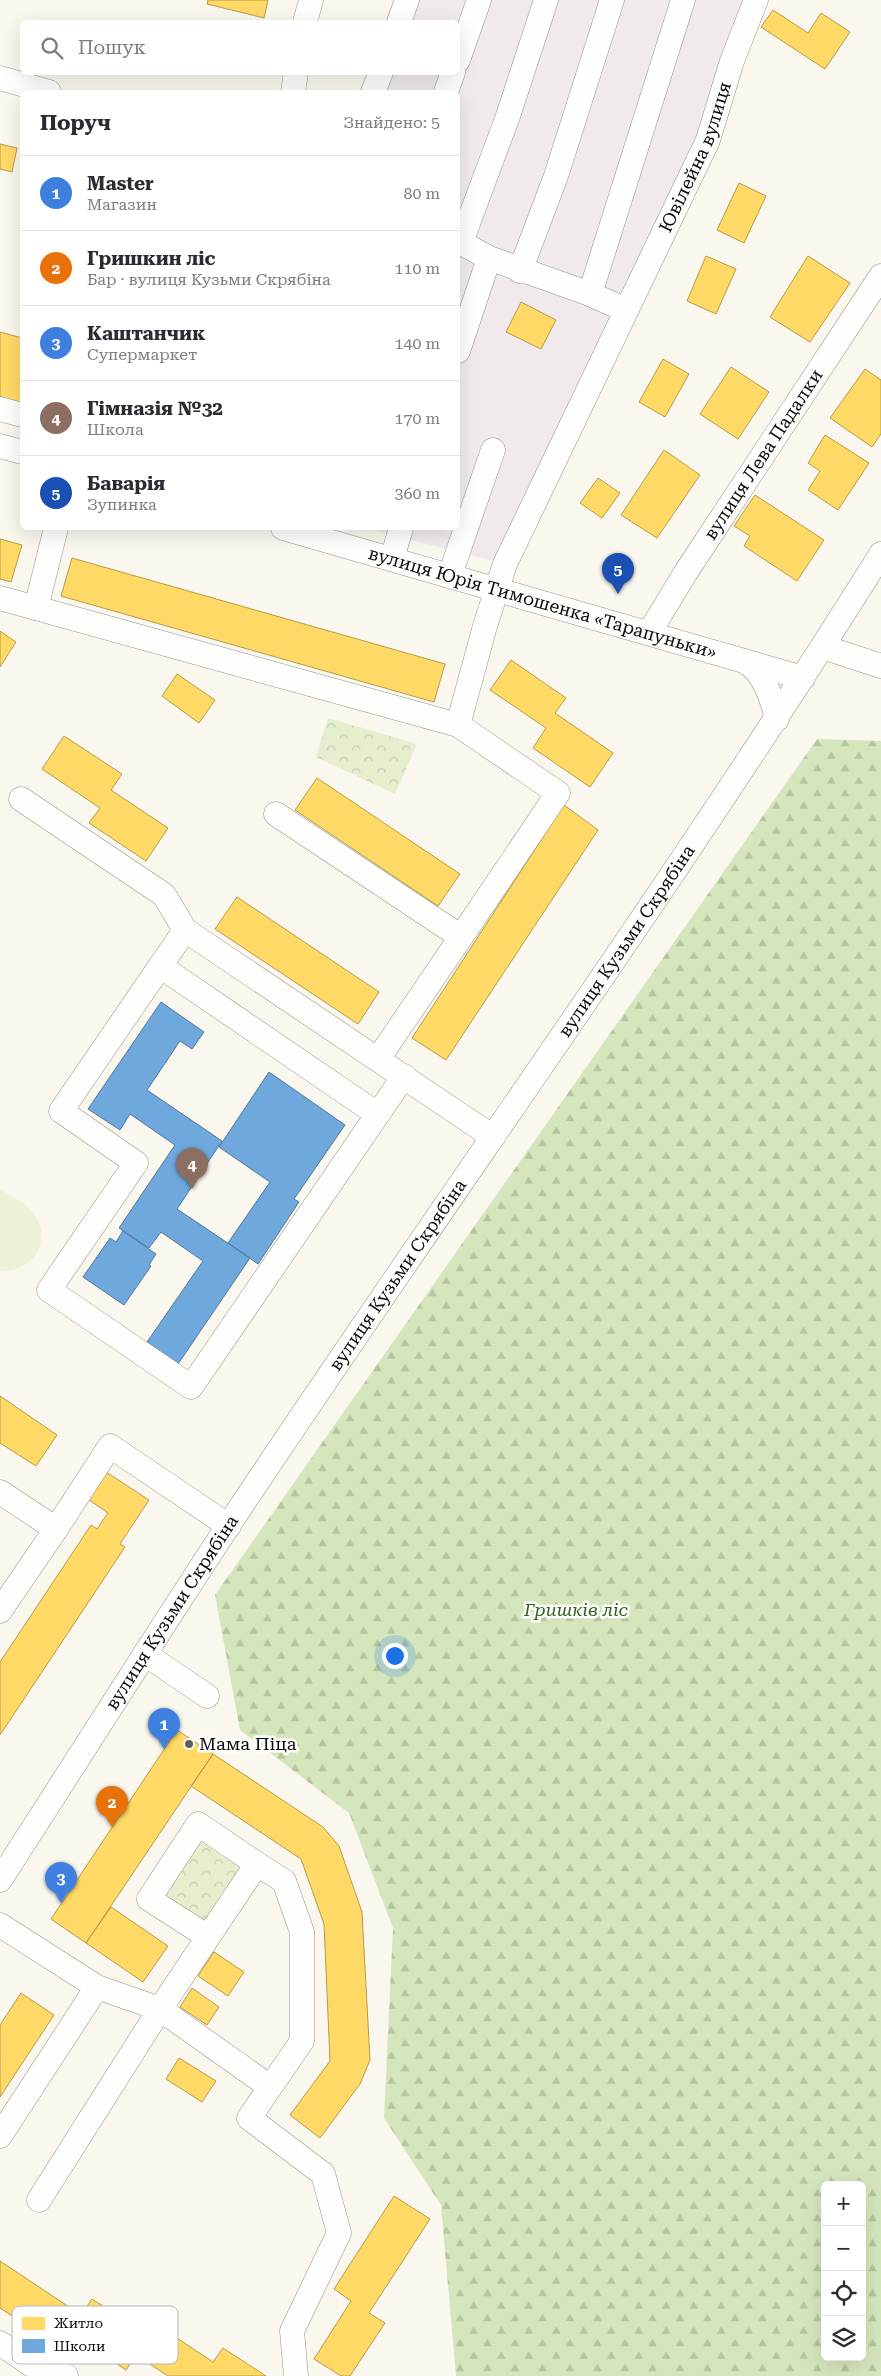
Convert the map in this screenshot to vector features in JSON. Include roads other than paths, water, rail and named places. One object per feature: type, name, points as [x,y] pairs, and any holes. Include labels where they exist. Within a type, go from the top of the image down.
[{"type":"street","points":[[306,20],[311,0]]},
{"type":"street","points":[[400,20],[407,0]]},
{"type":"street","points":[[460,54],[479,0]]},
{"type":"street","points":[[460,239],[508,116],[546,0]]},
{"type":"street","points":[[520,271],[556,176],[612,0]]},
{"type":"street","points":[[590,294],[683,0]]},
{"type":"street","name":"Ювілейна вулиця","points":[[458,725],[504,564],[708,140],[732,61],[756,0]]},
{"type":"street","points":[[292,90],[295,75]]},
{"type":"street","points":[[374,90],[380,75]]},
{"type":"street","points":[[447,90],[452,75]]},
{"type":"street","points":[[0,78],[42,90]]},
{"type":"street","points":[[460,243],[489,258],[520,271],[590,294],[626,310]]},
{"type":"street","points":[[460,345],[489,258]]},
{"type":"street","name":"вулиця Лева Падалки","points":[[649,633],[686,572],[881,276]]},
{"type":"street","points":[[0,409],[20,414]]},
{"type":"street","points":[[0,446],[20,451]]},
{"type":"street","points":[[450,576],[493,450]]},
{"type":"street","points":[[36,608],[56,530]]},
{"type":"street","name":"вулиця Юрія Тимошенка «Тарапуньки»","points":[[298,530],[335,535],[392,559],[803,678]]},
{"type":"street","points":[[392,559],[399,530]]},
{"type":"street","name":"вулиця Кузьми Скрябіна","points":[[0,1880],[229,1526],[493,1136],[696,841],[777,719],[881,554]]},
{"type":"street","points":[[0,598],[458,725],[558,793],[378,1059]]},
{"type":"street","points":[[823,647],[881,666]]},
{"type":"street","points":[[742,660],[749,664],[759,675],[773,702],[777,719]]},
{"type":"street","points":[[21,799],[164,895],[184,930],[493,1136]]},
{"type":"street","points":[[276,814],[460,937]]},
{"type":"street","points":[[184,930],[61,1111],[136,1163],[49,1290],[175,1377],[191,1387],[404,1076]]},
{"type":"street","points":[[160,966],[377,1114]]},
{"type":"street","points":[[0,1611],[110,1446],[229,1526]]},
{"type":"street","points":[[0,1492],[56,1529]]},
{"type":"street","points":[[145,1654],[208,1696]]},
{"type":"street","points":[[208,1937],[150,1899],[198,1824],[284,1881],[302,1932],[302,2041],[249,2118],[323,2174],[339,2234],[292,2331],[296,2376]]},
{"type":"street","points":[[39,2200],[160,2010],[258,1864]]},
{"type":"street","points":[[0,1925],[97,1987],[160,2010],[270,2087]]},
{"type":"street","points":[[0,2136],[97,1987]]},
{"type":"street","points":[[0,2343],[12,2351]]},
{"type":"street","points":[[30,2364],[66,2376]]},
{"type":"place","name":"Баварія","points":[[618,594]]},
{"type":"place","name":"Гімназія №32","points":[[192,1189]]},
{"type":"place","name":"Мама Піца","points":[[189,1744]]},
{"type":"place","name":"Master","points":[[164,1749]]},
{"type":"place","name":"Гришкин ліс","points":[[112,1827]]},
{"type":"place","name":"Каштанчик","points":[[61,1903]]},
{"type":"park label","name":"Гришків ліс","points":[[576,1610]]}]
